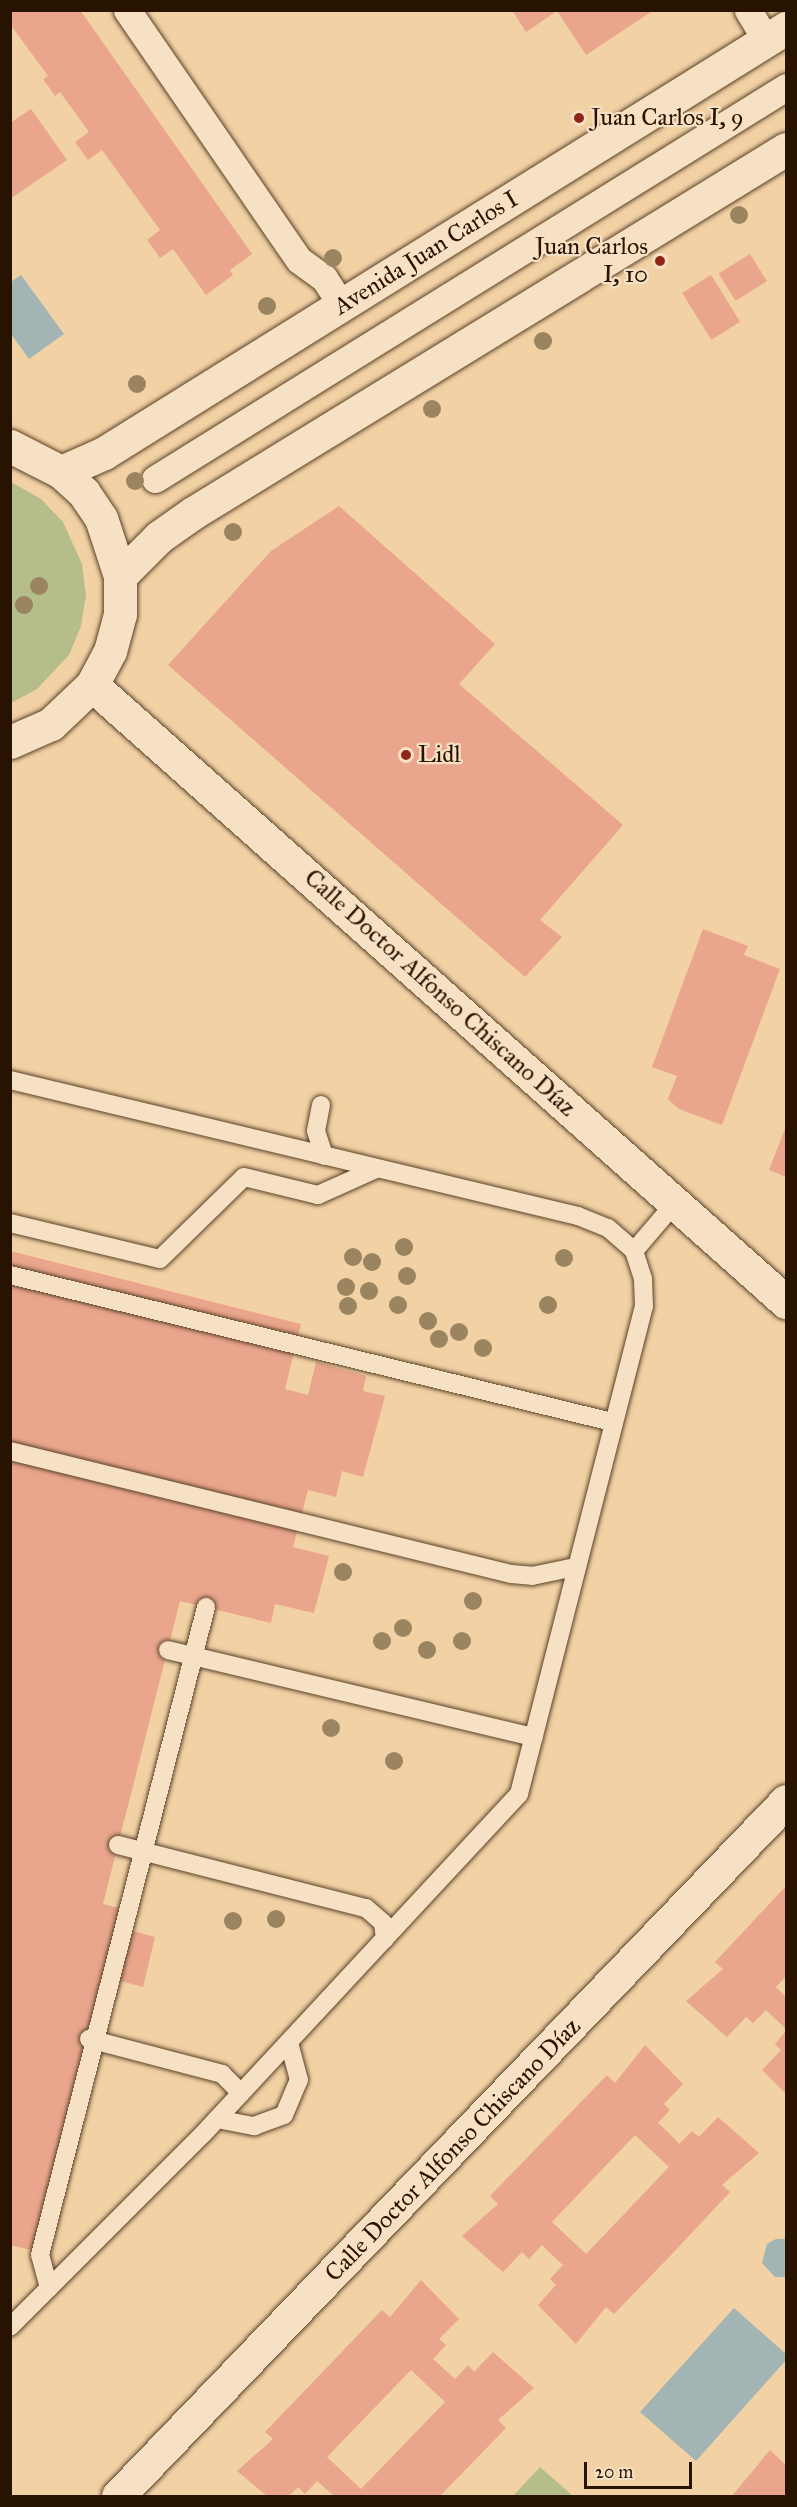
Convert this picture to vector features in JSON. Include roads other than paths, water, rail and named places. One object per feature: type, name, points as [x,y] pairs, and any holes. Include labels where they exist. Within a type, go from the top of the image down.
[{"type":"street","points":[[127,10],[299,260],[324,278],[342,306]]},
{"type":"street","points":[[748,10],[776,34]]},
{"type":"street","name":"Avenida Juan Carlos I","points":[[62,472],[104,453],[776,34]]},
{"type":"street","name":"Avenida Juan Carlos I","points":[[155,479],[786,87]]},
{"type":"street","points":[[120,576],[159,537],[193,513],[786,149]]},
{"type":"street","points":[[10,446],[62,472],[101,518],[120,576],[120,614],[110,651],[92,685],[51,724],[10,742]]},
{"type":"street","name":"Calle Doctor Alfonso Chiscano Díaz","points":[[92,685],[786,1302]]},
{"type":"street","name":"Calle Doctor Alfonso Chiscano Díaz","points":[[118,2496],[786,1801]]},
{"type":"lane","points":[[10,1080],[578,1216],[608,1228],[634,1251],[643,1279],[644,1306],[612,1422],[519,1794],[509,1809],[217,2119],[10,2327]]},
{"type":"lane","points":[[321,1105],[316,1131],[324,1156]]},
{"type":"lane","points":[[10,1223],[160,1259],[244,1177],[318,1195],[376,1168]]},
{"type":"lane","points":[[634,1251],[675,1203]]},
{"type":"lane","points":[[10,1275],[612,1422]]},
{"type":"lane","points":[[10,1451],[511,1574],[532,1576],[575,1567]]},
{"type":"lane","points":[[49,2288],[40,2255],[206,1607]]},
{"type":"lane","points":[[168,1650],[534,1737]]},
{"type":"lane","points":[[118,1845],[366,1908],[383,1923],[386,1939]]},
{"type":"lane","points":[[89,2039],[222,2074],[241,2093]]},
{"type":"lane","points":[[217,2119],[254,2126],[284,2115],[299,2080],[289,2042]]},
{"type":"place","name":"Juan Carlos I, 9","points":[[579,118]]},
{"type":"place","name":"Juan Carlos I, 10","points":[[660,261]]},
{"type":"place","name":"Lidl","points":[[406,755]]}]
